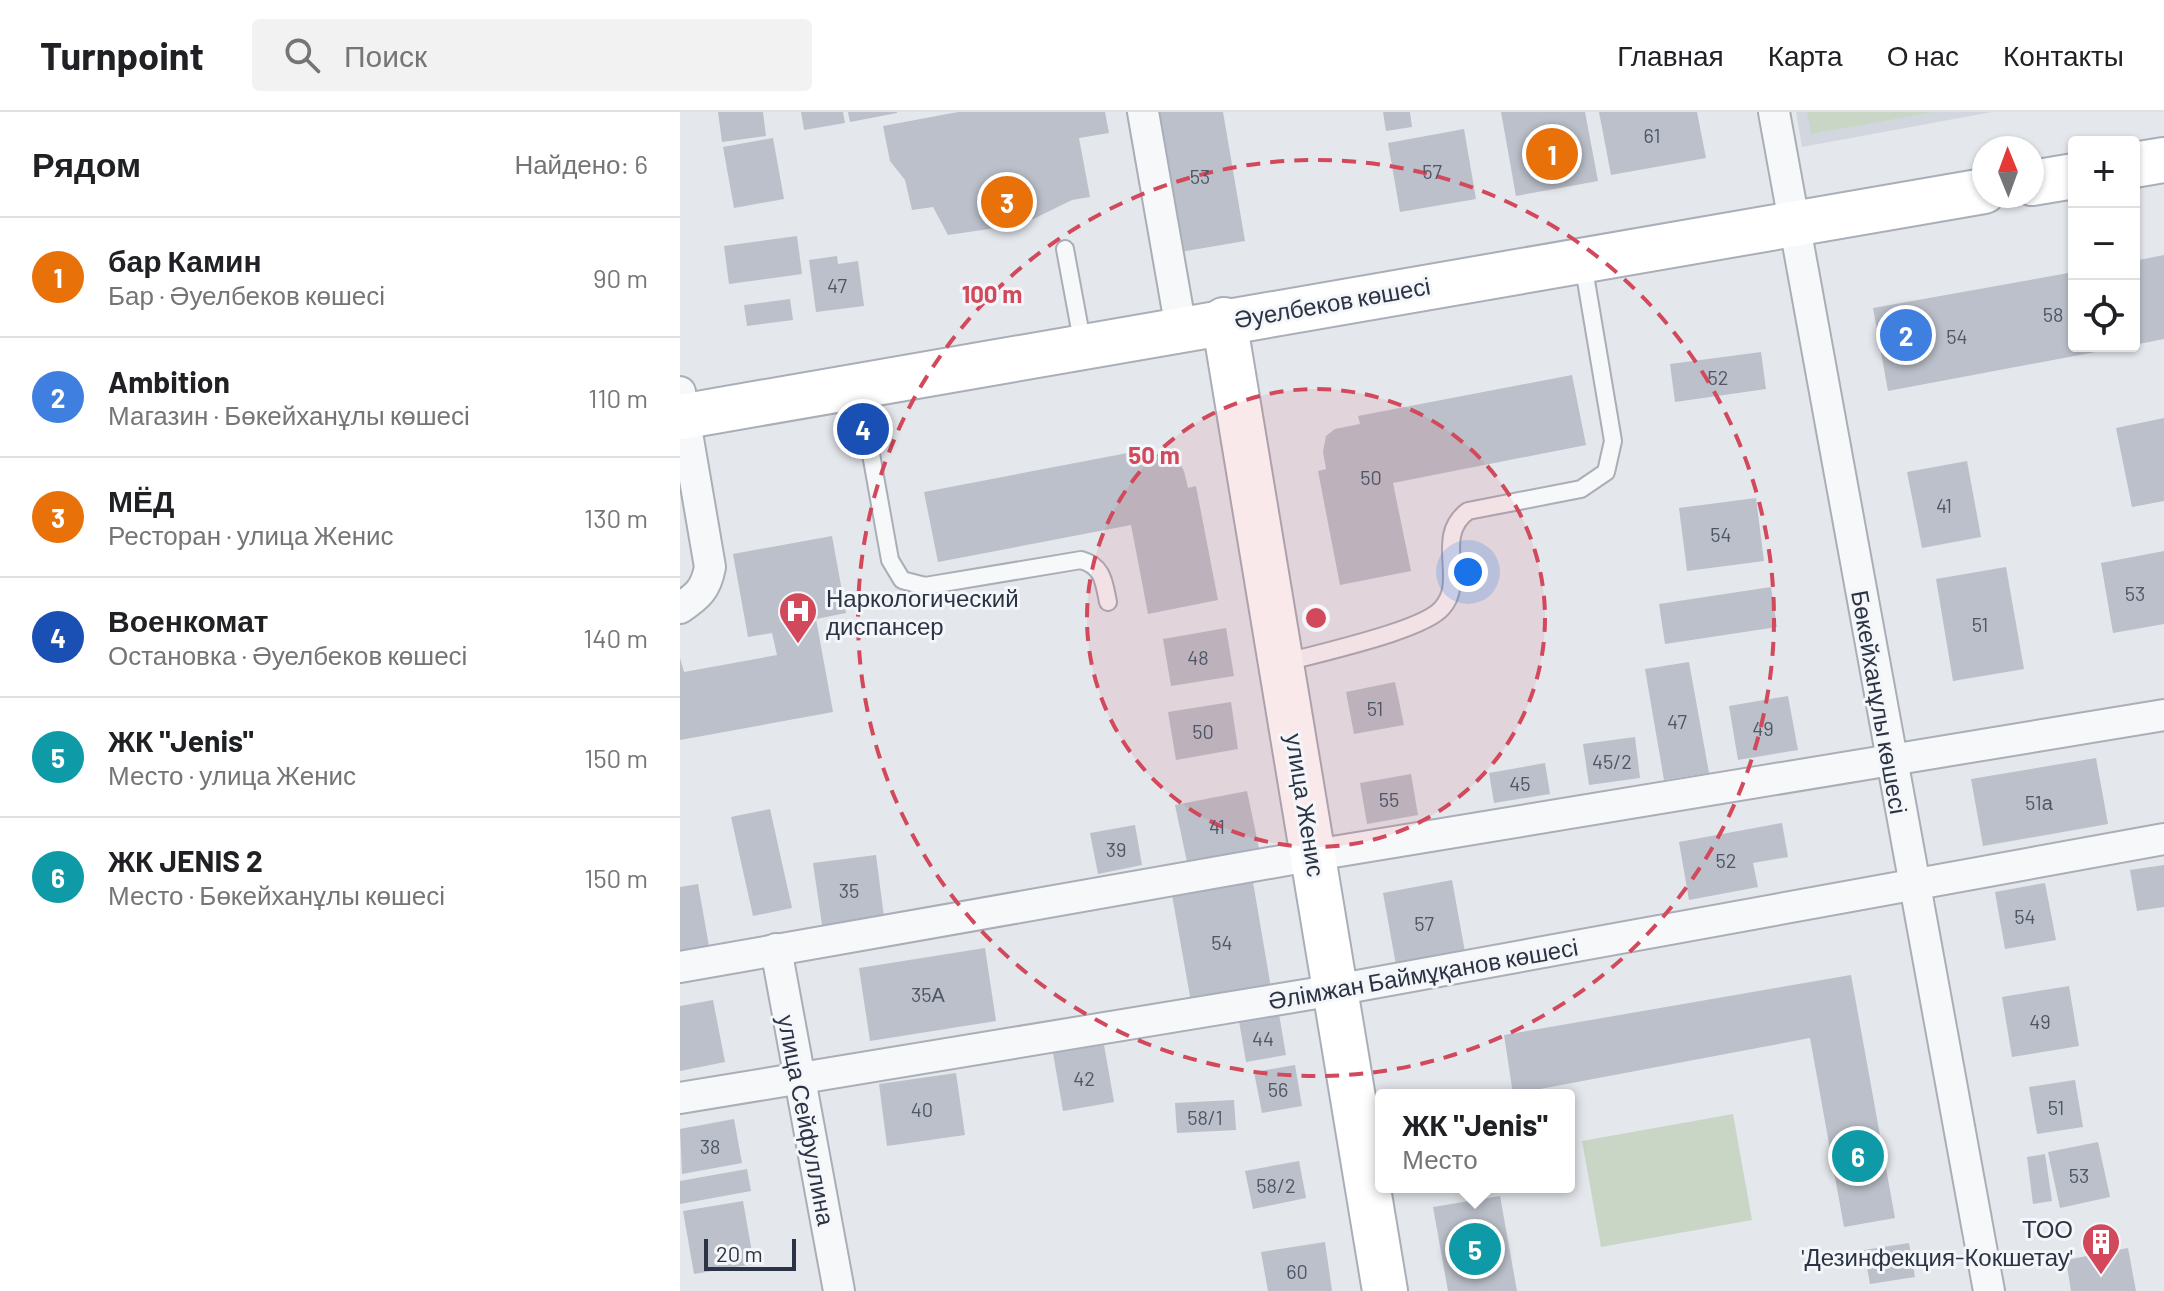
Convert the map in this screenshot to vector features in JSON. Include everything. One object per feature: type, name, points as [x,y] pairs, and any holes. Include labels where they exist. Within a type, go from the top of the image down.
[{"type":"street","points":[[1143,112],[1181,329]]},
{"type":"street","name":"Бөкейханұлы көшесі","points":[[1774,112],[1989,1291]]},
{"type":"street","points":[[2140,164],[2164,160]]},
{"type":"street","points":[[2044,181],[2068,177]]},
{"type":"street","name":"Әуелбеков көшесі","points":[[681,408],[859,386],[1224,320],[1972,193]]},
{"type":"street","name":"улица Женис","points":[[1224,320],[1385,1291]]},
{"type":"street","points":[[680,608],[699,595],[707,582],[710,567],[681,408]]},
{"type":"street","points":[[680,967],[1315,855],[2164,715]]},
{"type":"street","name":"Әлімжан Баймұқанов көшесі","points":[[680,1098],[1335,990],[2164,839]]},
{"type":"street","name":"улица Сейфуллина","points":[[776,949],[839,1291]]},
{"type":"lane","points":[[1065,249],[1084,347]]},
{"type":"lane","points":[[1282,663],[1407,627],[1435,615],[1449,596],[1451,533],[1459,518],[1480,508],[1581,489],[1606,472],[1613,441],[1582,259]]},
{"type":"lane","points":[[859,386],[890,560],[902,580],[925,586],[1081,560],[1094,563],[1101,572],[1108,602]]},
{"type":"shaded area","points":[[1796,112],[1992,112],[1802,147]]},
{"type":"green space","points":[[1807,112],[1934,112],[1811,134]]},
{"type":"green space","points":[[1733,1114],[1752,1220],[1601,1247],[1582,1141]]},
{"type":"building","points":[[718,112],[763,112],[766,136],[722,142]]},
{"type":"building","points":[[801,112],[843,112],[845,123],[804,130]]},
{"type":"building","points":[[848,112],[897,112],[897,113],[850,122]]},
{"type":"building","points":[[958,112],[1105,112],[1109,133],[1079,138],[1090,197],[1072,200],[1023,224],[948,235],[933,207],[912,210],[905,180],[890,161],[883,126]]},
{"type":"building","points":[[1156,112],[1223,112],[1245,241],[1180,252]]},
{"type":"building","points":[[1383,112],[1410,112],[1412,127],[1386,131]]},
{"type":"building","points":[[1501,112],[1585,112],[1598,181],[1516,196]]},
{"type":"building","points":[[1599,112],[1697,112],[1706,158],[1611,175]]},
{"type":"building","points":[[1464,129],[1476,199],[1400,212],[1388,143]]},
{"type":"building","points":[[773,138],[784,199],[734,208],[723,147]]},
{"type":"building","points":[[797,236],[802,274],[729,284],[724,246]]},
{"type":"building","points":[[2164,255],[2164,339],[2140,344],[2140,280],[2140,260]]},
{"type":"building","points":[[837,256],[838,264],[858,261],[864,306],[816,312],[809,260]]},
{"type":"building","points":[[2068,273],[2068,352],[2095,352],[1888,391],[1873,308]]},
{"type":"building","points":[[790,299],[793,320],[747,326],[744,305]]},
{"type":"building","points":[[1761,352],[1766,389],[1675,402],[1670,364]]},
{"type":"building","points":[[1572,375],[1586,445],[1393,483],[1411,571],[1340,585],[1318,471],[1326,469],[1323,452],[1326,436],[1335,429],[1360,424],[1358,416]]},
{"type":"building","points":[[2164,418],[2164,501],[2132,507],[2116,428]]},
{"type":"building","points":[[1138,451],[1140,458],[1165,453],[1176,457],[1184,471],[1188,488],[1196,486],[1218,600],[1148,614],[1131,525],[938,562],[924,492]]},
{"type":"building","points":[[1967,461],[1981,537],[1922,548],[1907,472]]},
{"type":"building","points":[[1756,498],[1764,561],[1687,571],[1679,508]]},
{"type":"building","name":"Наркологический диспансер","points":[[832,536],[846,613],[816,619],[833,712],[680,740],[680,658],[684,672],[777,655],[772,633],[748,637],[733,554]]},
{"type":"building","points":[[2164,551],[2164,624],[2113,633],[2101,563]]},
{"type":"building","points":[[2006,567],[2024,669],[1953,681],[1936,579]]},
{"type":"building","points":[[1771,587],[1777,627],[1665,644],[1659,604]]},
{"type":"building","points":[[1226,628],[1234,676],[1171,686],[1163,639]]},
{"type":"building","points":[[1689,662],[1709,773],[1664,780],[1645,669]]},
{"type":"building","points":[[1395,682],[1404,725],[1354,734],[1346,692]]},
{"type":"building","points":[[1788,696],[1798,750],[1738,760],[1729,706]]},
{"type":"building","points":[[1231,702],[1238,749],[1176,760],[1168,712]]},
{"type":"building","points":[[1635,737],[1640,778],[1589,785],[1583,744]]},
{"type":"building","points":[[2096,758],[2108,824],[1983,846],[1971,779]]},
{"type":"building","points":[[1545,763],[1550,794],[1494,803],[1489,773]]},
{"type":"building","points":[[1411,774],[1418,815],[1367,824],[1360,783]]},
{"type":"building","points":[[1247,791],[1259,848],[1187,862],[1175,805]]},
{"type":"building","points":[[770,809],[792,908],[753,916],[731,817]]},
{"type":"building","points":[[1782,823],[1788,857],[1753,863],[1758,887],[1689,900],[1679,842]]},
{"type":"building","points":[[1135,825],[1142,865],[1098,874],[1090,833]]},
{"type":"building","points":[[876,855],[884,917],[822,925],[813,863]]},
{"type":"building","points":[[2164,865],[2164,907],[2137,911],[2130,870]]},
{"type":"building","points":[[1452,880],[1465,952],[1396,965],[1383,893]]},
{"type":"building","points":[[1253,882],[1271,988],[1191,1002],[1172,895]]},
{"type":"building","points":[[2045,883],[2056,940],[2005,949],[1995,892]]},
{"type":"building","points":[[698,884],[709,946],[680,951],[680,887]]},
{"type":"building","points":[[985,948],[996,1021],[870,1041],[859,968]]},
{"type":"building","points":[[1851,975],[1895,1218],[1844,1227],[1810,1038],[1540,1089],[1512,1089],[1504,1035]]},
{"type":"building","points":[[2069,986],[2079,1046],[2012,1057],[2002,997]]},
{"type":"building","points":[[713,1000],[725,1062],[680,1071],[680,1006]]},
{"type":"building","points":[[1279,1014],[1286,1055],[1246,1062],[1239,1021]]},
{"type":"building","points":[[1104,1045],[1114,1102],[1063,1111],[1053,1053]]},
{"type":"building","points":[[1295,1065],[1302,1106],[1262,1113],[1254,1072]]},
{"type":"building","points":[[956,1073],[965,1135],[887,1146],[879,1084]]},
{"type":"building","points":[[2075,1080],[2083,1127],[2037,1134],[2029,1087]]},
{"type":"building","points":[[1234,1100],[1236,1130],[1177,1133],[1175,1103]]},
{"type":"building","points":[[734,1119],[742,1163],[682,1174],[680,1129]]},
{"type":"building","points":[[2098,1142],[2110,1197],[2060,1208],[2048,1152]]},
{"type":"building","points":[[2045,1154],[2052,1201],[2033,1204],[2027,1157]]},
{"type":"building","points":[[1299,1161],[1306,1198],[1253,1209],[1245,1171]]},
{"type":"building","points":[[747,1169],[751,1191],[680,1204],[680,1181]]},
{"type":"building","points":[[1500,1196],[1517,1291],[1448,1291],[1433,1207]]},
{"type":"building","points":[[743,1201],[754,1264],[694,1274],[683,1211]]},
{"type":"building","points":[[1325,1242],[1332,1291],[1268,1291],[1261,1252]]},
{"type":"building","points":[[1909,1243],[1915,1277],[1870,1284],[1864,1250]]},
{"type":"building","name":"ТОО 'Дезинфекция-Кокшетау'","points":[[2128,1248],[2136,1291],[2071,1291],[2066,1260]]},
{"type":"place","name":"бар Камин","points":[[1552,154]]},
{"type":"place","name":"МЁД","points":[[1007,202]]},
{"type":"place","name":"Ambition","points":[[1906,335]]},
{"type":"place","name":"Военкомат","points":[[863,429]]},
{"type":"place","name":"Наркологический диспансер","points":[[798,645]]},
{"type":"place","name":"ЖК JENIS 2","points":[[1858,1156]]},
{"type":"place","name":"ЖК \"Jenis\"","points":[[1475,1249]]},
{"type":"place","name":"ТОО 'Дезинфекция-Кокшетау'","points":[[2101,1276]]}]
